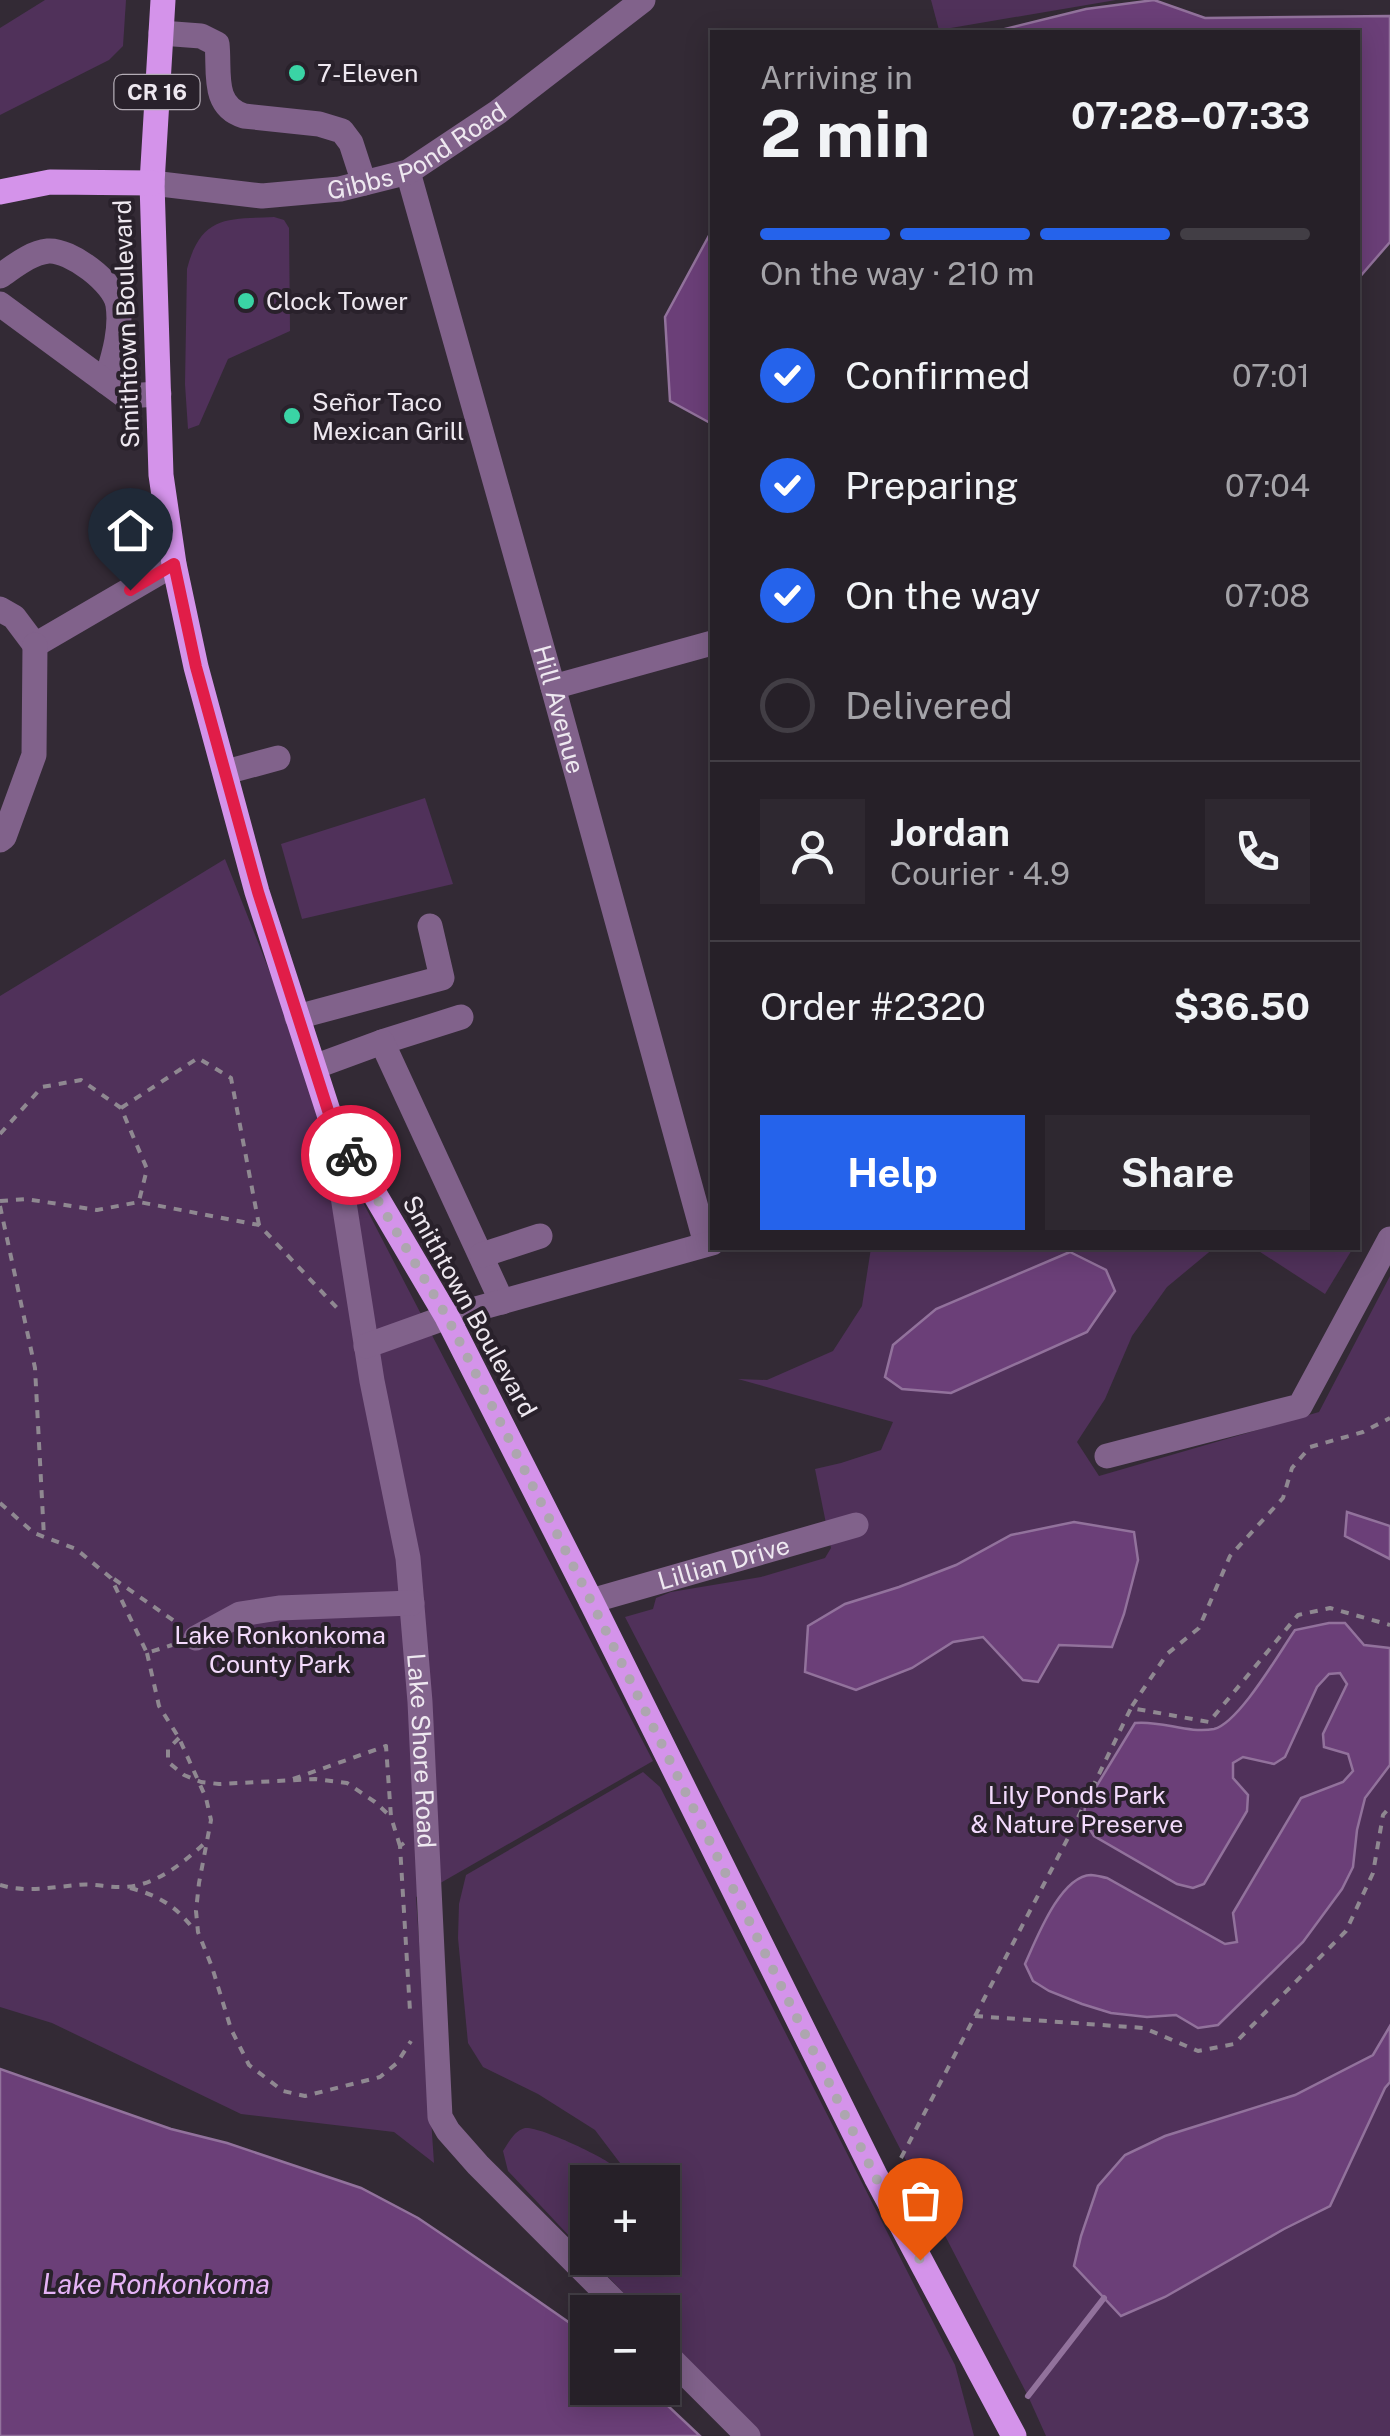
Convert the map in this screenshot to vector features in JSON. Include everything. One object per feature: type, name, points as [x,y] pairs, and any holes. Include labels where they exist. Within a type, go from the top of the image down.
[{"type":"main road","name":"Smithtown Boulevard","points":[[164,0],[152,184],[160,475],[196,667],[258,892],[331,1120],[447,1317],[876,2178],[1014,2436]]},
{"type":"main road","points":[[0,192],[50,182],[152,184]]},
{"type":"street","name":"Gibbs Pond Road","points":[[152,184],[262,196],[340,189],[408,172],[498,112],[643,0]]},
{"type":"street","points":[[162,33],[202,36],[216,44],[218,88],[234,113],[342,131],[351,143],[364,183]]},
{"type":"street","name":"Hill Avenue","points":[[408,172],[709,1244]]},
{"type":"street","points":[[0,276],[35,253],[52,250],[65,252],[111,288],[117,298],[118,326],[106,382]]},
{"type":"street","points":[[0,304],[125,396],[158,394]]},
{"type":"street","points":[[35,644],[174,564]]},
{"type":"street","points":[[0,609],[14,618],[35,644],[34,754],[0,840]]},
{"type":"street","points":[[554,687],[710,644]]},
{"type":"street","points":[[226,772],[278,758]]},
{"type":"street","points":[[298,1017],[442,978],[430,926]]},
{"type":"street","points":[[314,1067],[461,1017]]},
{"type":"street","points":[[382,1042],[502,1302]]},
{"type":"street","name":"Lake Shore Road","points":[[331,1120],[366,1346],[408,1558],[420,1702],[440,2117],[478,2166],[608,2295]]},
{"type":"street","points":[[482,1256],[540,1236]]},
{"type":"street","points":[[1107,1456],[1300,1406],[1390,1240]]},
{"type":"street","points":[[366,1346],[447,1317],[709,1244]]},
{"type":"street","name":"Lillian Drive","points":[[591,1601],[856,1525]]},
{"type":"street","points":[[196,1638],[240,1614],[280,1608],[412,1603]]},
{"type":"street","points":[[680,2368],[748,2436]]},
{"type":"path","points":[[121,1108],[198,1058],[231,1078],[259,1225],[349,1319]]},
{"type":"path","points":[[0,1134],[42,1087],[81,1080],[121,1108],[148,1169],[139,1202]]},
{"type":"path","points":[[44,1536],[35,1368],[0,1203],[26,1199],[97,1210],[139,1202],[259,1225]]},
{"type":"path","points":[[901,2158],[1069,1836],[1131,1708],[1167,1654],[1198,1628],[1230,1556],[1283,1498],[1292,1468],[1310,1448],[1363,1432],[1390,1418]]},
{"type":"path","points":[[0,1503],[34,1533],[76,1549],[196,1638]]},
{"type":"path","points":[[111,1578],[147,1653],[159,1706],[201,1782],[211,1820],[196,1911],[199,1936]]},
{"type":"path","points":[[1131,1708],[1209,1722],[1298,1615],[1330,1608],[1390,1625]]},
{"type":"path","points":[[147,1653],[196,1638]]},
{"type":"path","points":[[179,1738],[168,1749],[168,1762],[201,1782],[315,1779],[347,1783],[391,1817]]},
{"type":"path","points":[[285,1782],[386,1746],[391,1817],[400,1846],[410,2023]]},
{"type":"path","points":[[975,2016],[1144,2028],[1198,2051],[1234,2044],[1346,1931],[1373,1872],[1383,1814],[1390,1806]]},
{"type":"path","points":[[400,1846],[416,1835]]},
{"type":"path","points":[[126,1887],[153,1881],[208,1840]]},
{"type":"path","points":[[0,1885],[42,1889],[82,1884],[126,1887],[156,1895],[185,1918],[199,1936],[231,2030],[249,2065],[284,2092],[306,2096],[380,2078],[398,2063],[412,2043]]},
{"type":"green space","points":[[45,0],[126,0],[123,46],[109,60],[0,115],[0,28]]},
{"type":"green space","points":[[931,0],[1116,0],[939,30]]},
{"type":"green space","points":[[274,217],[284,220],[289,228],[290,331],[228,359],[199,425],[188,429],[187,269],[193,251],[208,229],[218,223]]},
{"type":"green space","points":[[425,798],[453,884],[302,919],[281,844]]},
{"type":"green space","name":"Lake Ronkonkoma County Park","points":[[225,859],[354,1185],[653,1761],[416,1897],[434,2163],[394,2132],[241,2114],[52,2023],[0,2007],[0,996]]},
{"type":"green space","name":"Lily Ponds Park & Nature Preserve","points":[[871,1250],[1212,1250],[1167,1287],[1132,1336],[1105,1399],[1077,1442],[1099,1476],[1319,1412],[1390,1276],[1390,2436],[1046,2436],[625,1617],[653,1609],[656,1598],[671,1592],[761,1577],[825,1558],[831,1548],[815,1469],[881,1450],[893,1422],[738,1379],[767,1380],[833,1351],[862,1306]],"holes":[[[1115,1291],[1087,1332],[1039,1353]]]},
{"type":"green space","points":[[1257,1250],[1352,1250],[1325,1294]]},
{"type":"green space","points":[[643,1772],[660,1787],[955,2365],[974,2436],[758,2436],[680,2353],[680,2295],[626,2295],[606,2275],[680,2275],[680,2165],[621,2165],[595,2130],[538,2094],[483,2067],[468,2043],[458,1938],[459,1904],[466,1875]]},
{"type":"green space","points":[[525,2128],[543,2132],[612,2165],[570,2165],[570,2237],[508,2171],[503,2151],[515,2134]]},
{"type":"water","points":[[1154,0],[1205,18],[1390,16],[1390,242],[1360,277],[1360,30],[1001,30],[1086,9]]},
{"type":"water","points":[[710,234],[710,423],[670,401],[665,317]]},
{"type":"water","points":[[1070,1252],[1106,1270],[1115,1291],[1087,1332],[951,1393],[902,1389],[885,1377],[893,1345],[936,1309]]},
{"type":"water","points":[[1347,1512],[1390,1526],[1390,1559],[1345,1536]]},
{"type":"water","points":[[1074,1522],[1134,1532],[1138,1560],[1112,1647],[1059,1645],[1038,1682],[1023,1680],[983,1637],[953,1642],[912,1668],[856,1690],[805,1672],[808,1626],[845,1604],[956,1565],[1011,1535]]},
{"type":"water","points":[[1345,1623],[1364,1645],[1390,1648],[1390,1765],[1365,1798],[1353,1867],[1342,1889],[1303,1942],[1218,2025],[1198,2028],[1176,2015],[1111,2013],[1049,1991],[1033,1981],[1025,1964],[1050,1911],[1069,1886],[1091,1875],[1107,1878],[1225,1944],[1237,1942],[1233,1913],[1301,1798],[1343,1782],[1353,1771],[1348,1754],[1324,1747],[1323,1734],[1347,1684],[1340,1673],[1329,1674],[1317,1687],[1285,1757],[1274,1764],[1243,1757],[1233,1763],[1233,1778],[1248,1795],[1247,1811],[1204,1884],[1193,1888],[1177,1884],[1094,1836],[1084,1820],[1085,1805],[1135,1723],[1204,1730],[1224,1724],[1246,1701],[1295,1630]]},
{"type":"water","points":[[1390,2026],[1390,2082],[1330,2206],[1165,2297],[1121,2316],[1074,2266],[1098,2186],[1125,2155],[1165,2136],[1295,2095],[1373,2055]]},
{"type":"water","name":"Lake Ronkonkoma","points":[[0,2069],[171,2129],[227,2143],[361,2188],[418,2218],[570,2323],[570,2405],[667,2405],[700,2436],[0,2436]]},
{"type":"waterway","points":[[1028,2396],[1104,2298]]},
{"type":"way so far","points":[[351,1155],[447,1317],[920,2260]]},
{"type":"place","name":"7-Eleven","points":[[297,73]]},
{"type":"place","name":"Clock Tower","points":[[246,301]]},
{"type":"place","name":"Señor Taco Mexican Grill","points":[[292,416]]},
{"type":"route","points":[[130,590],[174,564],[196,667],[258,892],[331,1120],[351,1155]]}]
